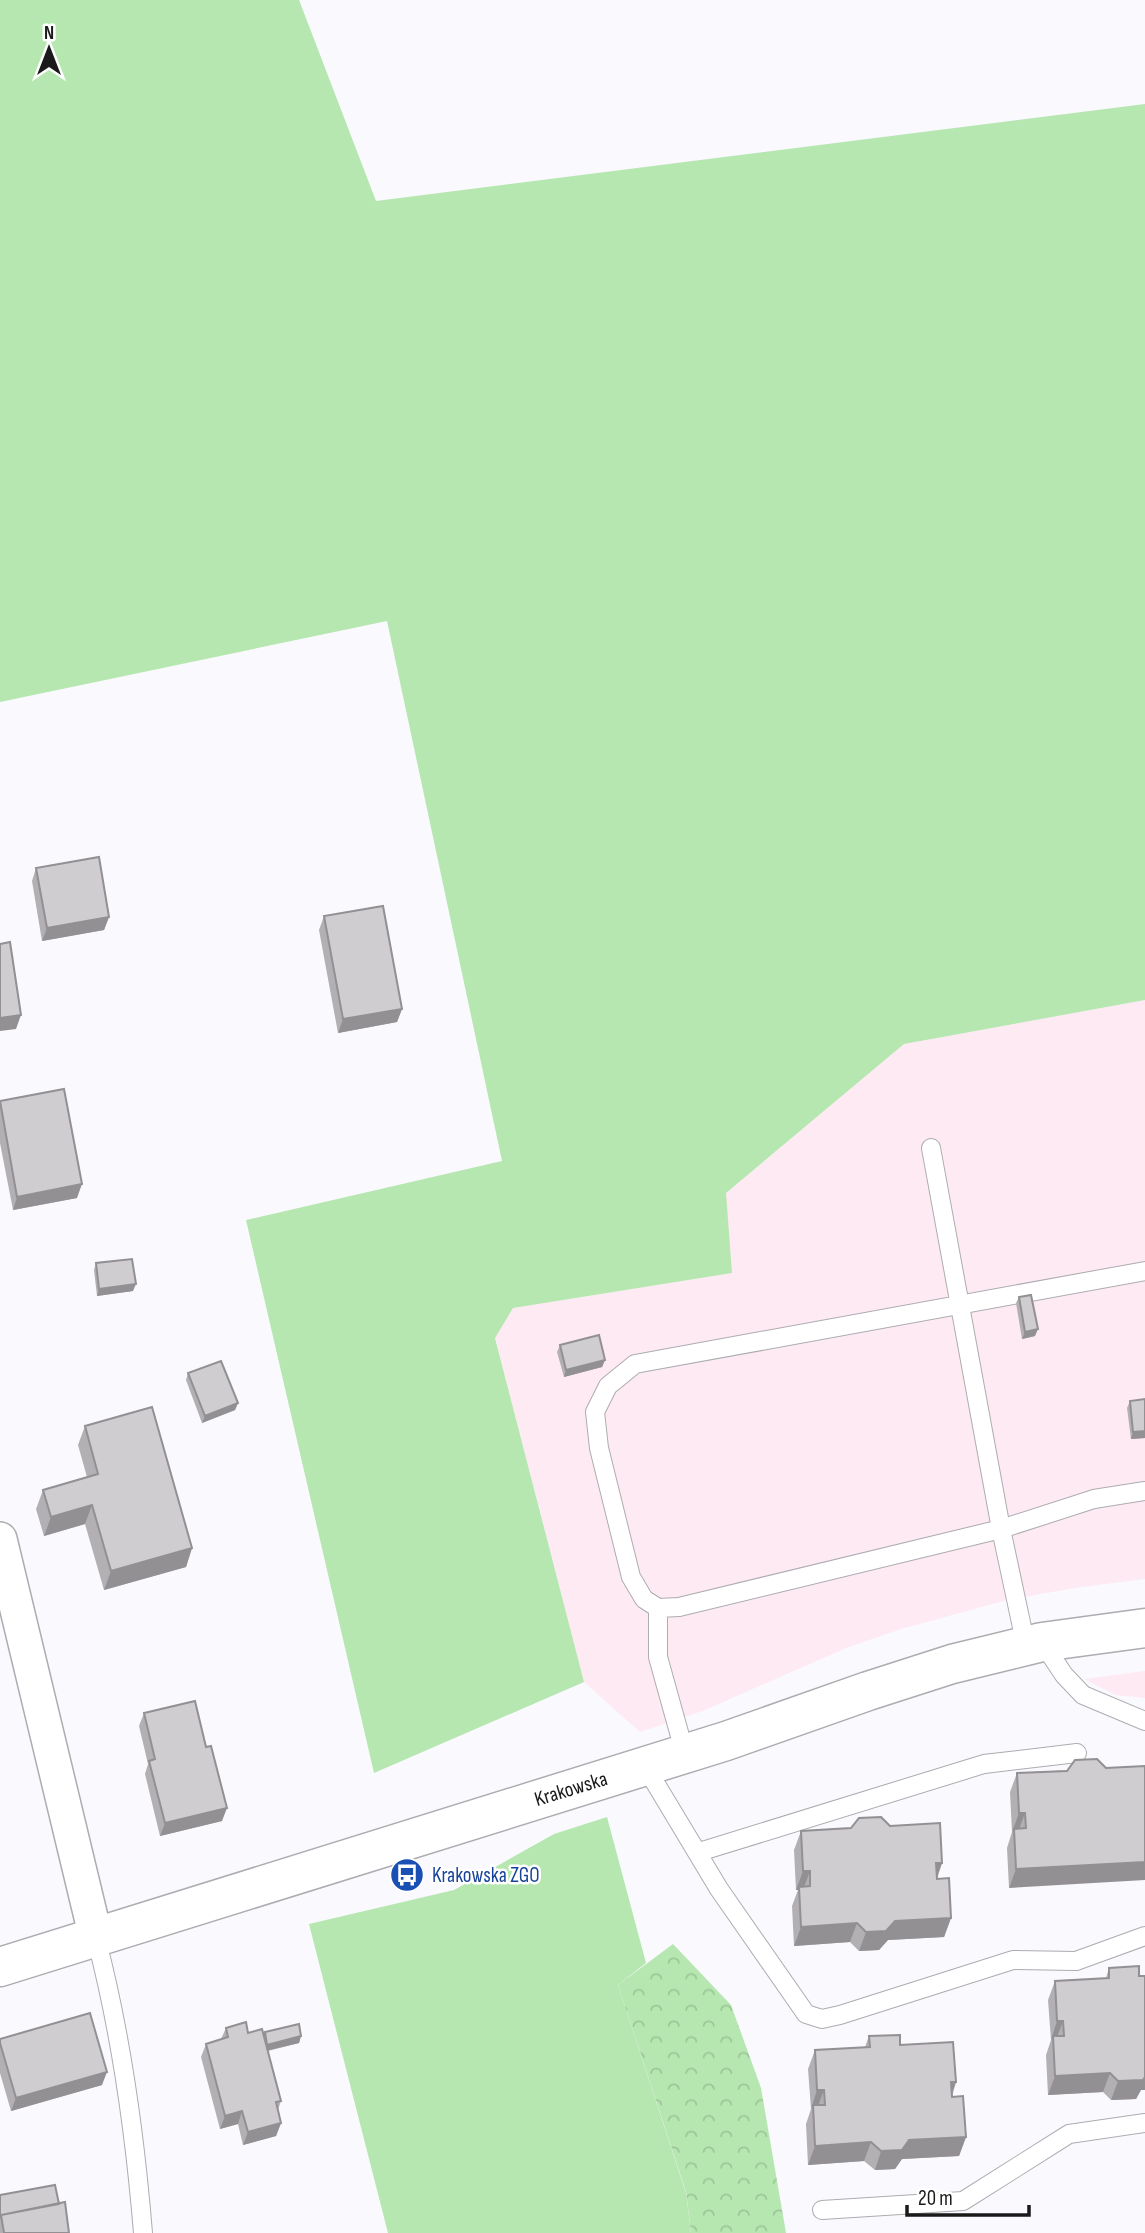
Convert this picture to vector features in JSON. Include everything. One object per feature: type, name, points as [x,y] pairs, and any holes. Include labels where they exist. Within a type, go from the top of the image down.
[{"type":"main road","name":"Krakowska","points":[[0,1968],[685,1754],[928,1672],[1034,1644],[1145,1628]]},
{"type":"street","points":[[0,1539],[96,1937]]},
{"type":"lane","points":[[931,1148],[1001,1529],[1034,1644],[1083,1695],[1145,1721]]},
{"type":"lane","points":[[1145,1271],[635,1364],[608,1386],[595,1412],[599,1448],[631,1577],[644,1599],[658,1608],[679,1608],[1001,1529],[1094,1499],[1145,1491]]},
{"type":"lane","points":[[658,1608],[658,1657],[685,1754]]},
{"type":"lane","points":[[699,1852],[984,1764],[1077,1753]]},
{"type":"lane","points":[[645,1766],[719,1889],[806,2014],[822,2019],[1013,1960],[1076,1961],[1145,1936]]},
{"type":"lane","points":[[96,1937],[110,1990],[139,2182],[143,2233]]},
{"type":"lane","points":[[822,2210],[963,2201],[1069,2134],[1145,2123]]},
{"type":"shaded area","points":[[1145,1000],[1145,1579],[1007,1600],[901,1629],[846,1648],[705,1710],[640,1732],[584,1682],[495,1337],[513,1308],[732,1273],[725,1194],[904,1044]]},
{"type":"shaded area","points":[[1145,1671],[1145,1698],[1116,1695],[1084,1679]]},
{"type":"green space","points":[[0,0],[299,0],[376,201],[1145,104],[1145,1000],[904,1044],[726,1193],[732,1273],[513,1308],[495,1338],[584,1682],[374,1773],[246,1220],[502,1161],[387,621],[0,702]]},
{"type":"green space","points":[[607,1817],[646,1963],[618,1985],[686,2193],[691,2233],[388,2233],[309,1924],[454,1890],[554,1834]]},
{"type":"green space","points":[[673,1944],[731,2005],[761,2088],[786,2233],[691,2233],[686,2192],[618,1985]]},
{"type":"building","points":[[99,857],[109,917],[47,928],[36,868]]},
{"type":"building","points":[[383,906],[402,1009],[343,1019],[324,916]]},
{"type":"building","points":[[10,942],[21,1015],[0,1018],[0,944]]},
{"type":"building","points":[[64,1089],[82,1184],[17,1197],[0,1101]]},
{"type":"building","points":[[132,1259],[136,1284],[99,1289],[96,1263]]},
{"type":"building","points":[[1031,1295],[1038,1329],[1025,1332],[1019,1297]]},
{"type":"building","points":[[599,1335],[605,1360],[566,1370],[560,1345]]},
{"type":"building","points":[[221,1361],[238,1403],[205,1416],[188,1373]]},
{"type":"building","points":[[1145,1399],[1145,1431],[1133,1432],[1130,1401]]},
{"type":"building","points":[[152,1407],[192,1548],[111,1571],[92,1505],[51,1517],[43,1490],[98,1474],[85,1426]]},
{"type":"building","points":[[195,1701],[206,1747],[211,1746],[227,1808],[165,1823],[149,1761],[155,1759],[144,1713]]},
{"type":"building","points":[[1097,1759],[1106,1768],[1145,1766],[1145,1862],[1016,1869],[1014,1829],[1026,1828],[1025,1813],[1019,1813],[1017,1773],[1067,1771],[1075,1760]]},
{"type":"building","points":[[881,1817],[890,1826],[940,1823],[942,1863],[936,1863],[937,1879],[949,1878],[951,1918],[895,1921],[886,1931],[866,1932],[857,1923],[801,1927],[799,1887],[810,1886],[810,1871],[803,1871],[801,1831],[851,1828],[859,1818]]},
{"type":"building","points":[[1139,1966],[1139,1976],[1145,1976],[1143,2080],[1118,2081],[1110,2073],[1055,2076],[1053,2036],[1064,2036],[1063,2021],[1057,2021],[1055,1981],[1109,1978],[1109,1968]]},
{"type":"building","points":[[90,2013],[107,2072],[16,2098],[0,2039]]},
{"type":"building","points":[[246,2022],[248,2033],[262,2029],[281,2101],[276,2102],[281,2123],[248,2132],[242,2111],[225,2116],[206,2044],[228,2037],[226,2028]]},
{"type":"building","points":[[299,2024],[301,2036],[267,2045],[265,2032]]},
{"type":"building","points":[[900,2035],[900,2045],[953,2042],[956,2082],[951,2082],[952,2097],[963,2096],[966,2137],[909,2140],[902,2150],[881,2151],[871,2142],[815,2146],[813,2105],[825,2105],[824,2090],[817,2090],[815,2050],[870,2047],[869,2036]]},
{"type":"building","points":[[55,2185],[59,2204],[1,2215],[0,2218],[0,2195]]},
{"type":"building","points":[[65,2202],[69,2233],[4,2233],[1,2215]]},
{"type":"place","name":"Krakowska ZGO","points":[[407,1875]]}]
